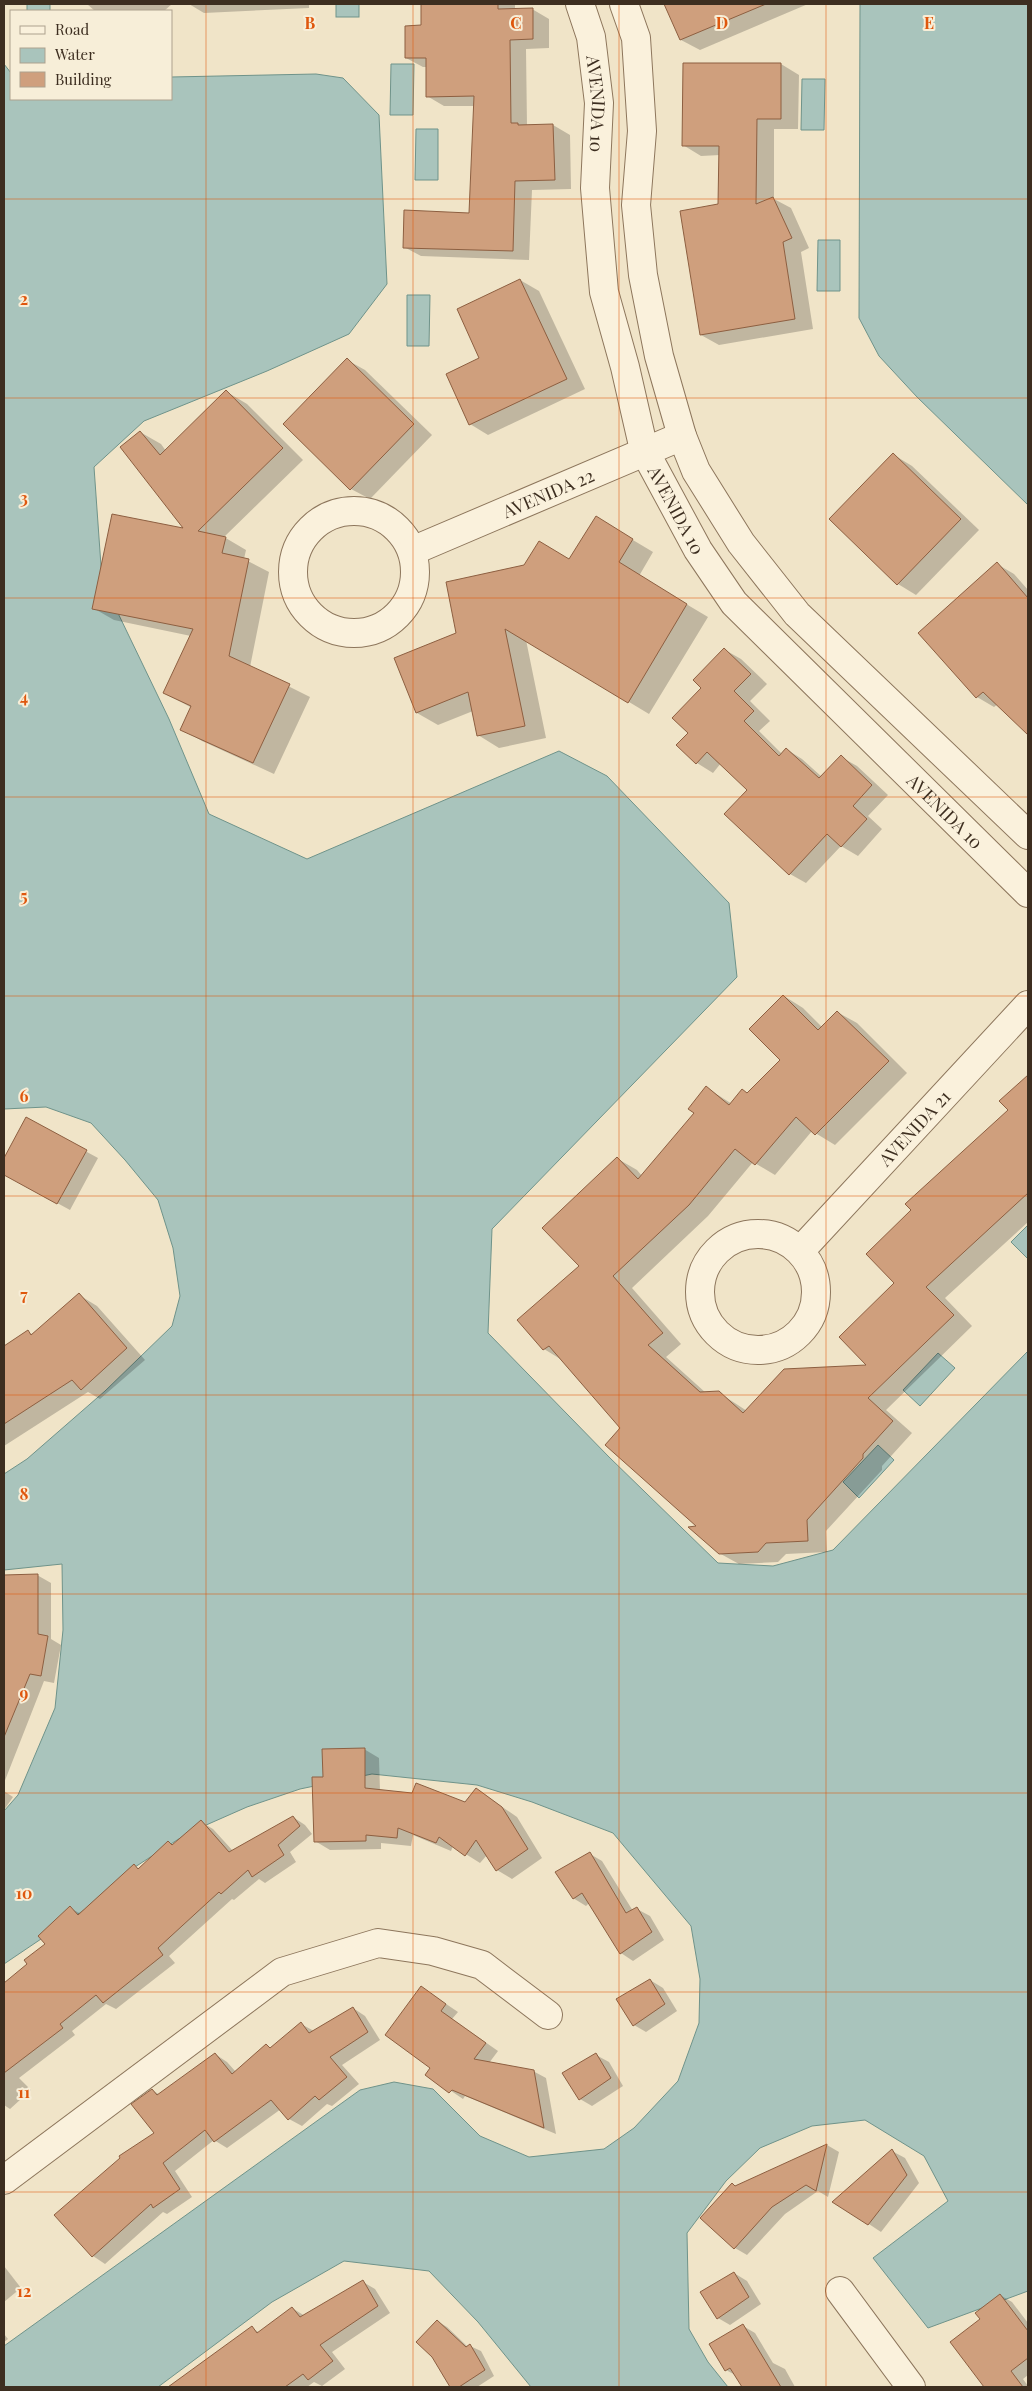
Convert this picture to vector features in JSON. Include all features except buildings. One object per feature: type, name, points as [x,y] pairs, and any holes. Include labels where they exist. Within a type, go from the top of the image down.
[{"type":"street","name":"AVENIDA 10","points":[[580,4],[591,37],[600,103],[595,188],[604,292],[625,367],[644,450],[698,550],[734,603],[1028,892]]},
{"type":"street","name":"AVENIDA 10","points":[[624,4],[636,38],[642,131],[636,205],[643,275],[659,356],[682,436],[696,471],[741,543],[797,614],[1028,834]]},
{"type":"street","name":"AVENIDA 22","points":[[412,551],[644,450],[682,436]]},
{"type":"street","points":[[358,510],[380,516],[400,530],[412,551],[415,575],[410,598],[395,617],[375,630],[351,633],[328,627],[308,613],[296,592],[293,569],[299,545],[313,526],[334,514],[358,510]]},
{"type":"street","name":"AVENIDA 21","points":[[800,1251],[1028,1006]]},
{"type":"street","points":[[759,1234],[781,1238],[800,1251],[812,1270],[817,1292],[812,1315],[799,1334],[780,1346],[758,1351],[735,1346],[717,1333],[704,1314],[700,1292],[704,1270],[717,1251],[736,1238],[759,1234]]},
{"type":"street","points":[[4,2180],[282,1972],[328,1957],[378,1943],[433,1951],[482,1965],[548,2015]]},
{"type":"street","points":[[840,2292],[911,2387]]},
{"type":"water","points":[[27,4],[50,4],[50,10],[27,10]]},
{"type":"water","points":[[336,4],[359,4],[359,17],[336,17]]},
{"type":"water","points":[[860,4],[1028,4],[1028,505],[917,397],[879,356],[859,318]]},
{"type":"water","points":[[4,64],[10,72],[10,100],[172,100],[172,77],[316,74],[343,78],[379,115],[387,284],[349,334],[267,371],[144,421],[94,467],[102,580],[169,719],[209,814],[307,859],[559,751],[607,776],[729,903],[737,977],[492,1229],[488,1333],[609,1457],[718,1563],[773,1566],[833,1550],[1028,1351],[1028,2291],[928,2328],[873,2258],[948,2201],[924,2156],[865,2120],[812,2126],[760,2148],[726,2181],[687,2233],[689,2329],[708,2362],[728,2387],[531,2387],[478,2322],[429,2271],[344,2261],[272,2302],[158,2387],[4,2387],[4,2346],[360,2090],[394,2082],[433,2089],[480,2136],[529,2157],[604,2149],[634,2128],[678,2081],[699,2023],[700,1979],[691,1926],[613,1833],[532,1802],[477,1785],[372,1774],[300,1789],[247,1807],[188,1833],[124,1874],[84,1910],[4,1964],[4,1811],[18,1795],[55,1708],[63,1630],[62,1564],[4,1570],[4,1474],[27,1459],[105,1391],[172,1326],[180,1296],[173,1248],[158,1200],[91,1123],[46,1107],[4,1109]]},
{"type":"water","points":[[391,64],[414,64],[413,115],[390,115]]},
{"type":"water","points":[[802,79],[825,79],[824,130],[801,130]]},
{"type":"water","points":[[416,129],[438,129],[438,180],[415,180]]},
{"type":"water","points":[[818,240],[840,240],[840,291],[817,291]]},
{"type":"water","points":[[407,295],[430,295],[429,346],[407,346]]},
{"type":"water","points":[[1028,1227],[1028,1259],[1011,1242]]},
{"type":"water","points":[[938,1353],[955,1368],[920,1406],[903,1390]]},
{"type":"water","points":[[878,1445],[894,1460],[859,1498],[843,1482]]}]
